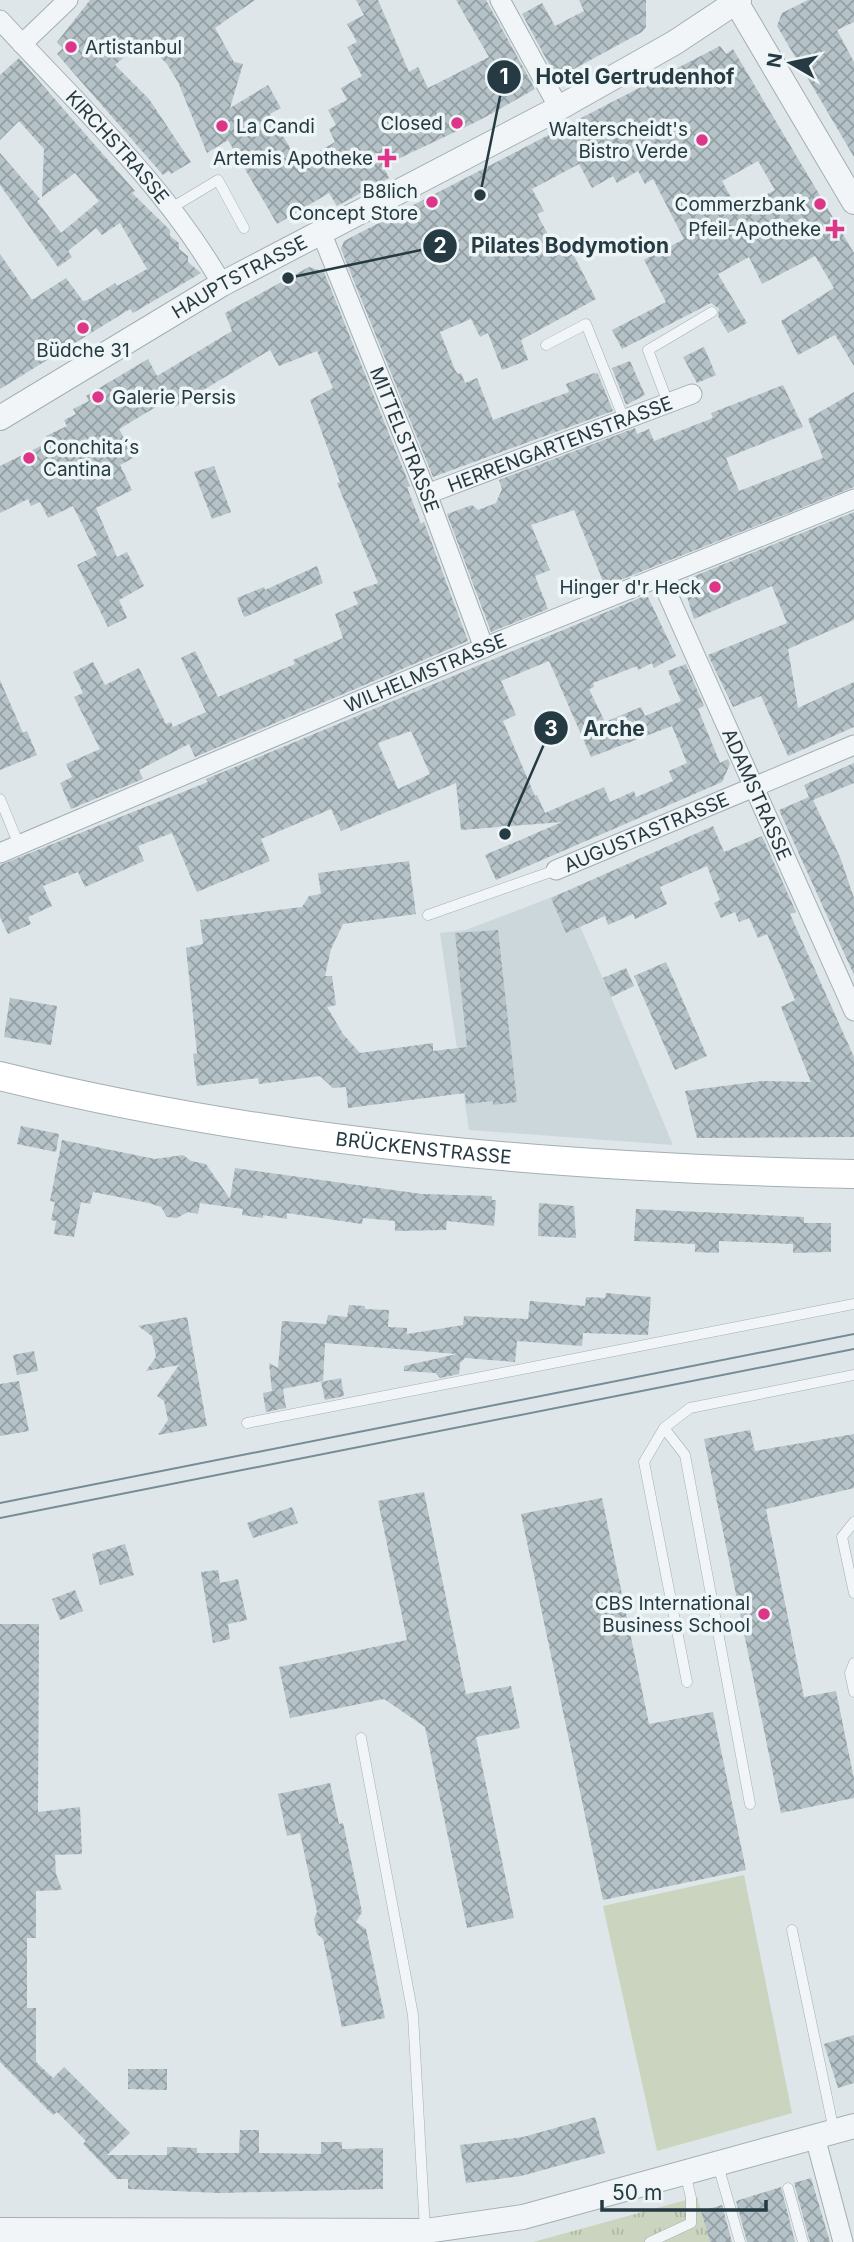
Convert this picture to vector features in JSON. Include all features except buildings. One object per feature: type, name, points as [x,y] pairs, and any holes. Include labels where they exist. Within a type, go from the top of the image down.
[{"type":"main road","name":"BRÜCKENSTRASSE","points":[[0,1076],[128,1107],[434,1152],[606,1166],[854,1174]]},
{"type":"street","points":[[22,44],[68,0]]},
{"type":"street","points":[[500,0],[559,108]]},
{"type":"street","points":[[736,1],[854,202]]},
{"type":"street","name":"HAUPTSTRASSE","points":[[0,418],[222,284],[559,108],[674,43],[736,1]]},
{"type":"street","name":"KIRCHSTRASSE","points":[[0,20],[173,207],[222,284]]},
{"type":"street","name":"MITTELSTRASSE","points":[[321,232],[427,494],[484,648]]},
{"type":"street","name":"HERRENGARTENSTRASSE","points":[[427,494],[692,394]]},
{"type":"street","name":"WILHELMSTRASSE","points":[[0,853],[484,648],[854,499]]},
{"type":"street","name":"ADAMSTRASSE","points":[[660,577],[854,1011]]},
{"type":"street","name":"AUGUSTASTRASSE","points":[[556,870],[755,789],[854,745]]},
{"type":"street","points":[[0,2230],[426,2231],[523,2217],[834,2131],[843,2242]]},
{"type":"lane","points":[[173,207],[218,180],[244,228]]},
{"type":"lane","points":[[668,403],[648,350],[712,312]]},
{"type":"lane","points":[[546,345],[586,324],[624,419]]},
{"type":"lane","points":[[0,799],[19,845]]},
{"type":"lane","points":[[428,915],[556,870]]},
{"type":"lane","points":[[247,1423],[854,1304]]},
{"type":"lane","points":[[687,1682],[644,1462],[664,1428],[690,1408],[854,1374]]},
{"type":"lane","points":[[664,1428],[685,1455],[750,1804]]},
{"type":"lane","points":[[854,1522],[842,1537],[854,1593]]},
{"type":"lane","points":[[854,1662],[850,1673],[854,1692]]},
{"type":"lane","points":[[361,1738],[413,2015],[426,2231]]},
{"type":"lane","points":[[792,1930],[834,2131]]},
{"type":"lane","points":[[718,2162],[740,2242]]},
{"type":"lane","points":[[650,2242],[691,2223],[691,2198],[684,2171]]},
{"type":"lane","points":[[788,2188],[803,2242]]},
{"type":"shaded area","points":[[565,892],[673,1145],[469,1130],[440,933],[466,930]]},
{"type":"green space","points":[[744,1875],[792,2113],[657,2151],[603,1906]]},
{"type":"green space","points":[[697,2197],[710,2242],[533,2242]]},
{"type":"tram line","points":[[0,1503],[854,1334]]},
{"type":"tram line","points":[[0,1518],[854,1349]]},
{"type":"place","name":"Artistanbul","points":[[71,47]]},
{"type":"place","name":"Closed","points":[[457,123]]},
{"type":"place","name":"La Candi","points":[[222,126]]},
{"type":"place","name":"Walterscheidt's Bistro Verde","points":[[702,140]]},
{"type":"place","name":"Artemis Apotheke","points":[[387,158]]},
{"type":"place","name":"Hotel Gertrudenhof","points":[[480,195]]},
{"type":"place","name":"B8lich Concept Store","points":[[432,202]]},
{"type":"place","name":"Commerzbank","points":[[820,204]]},
{"type":"place","name":"Pfeil-Apotheke","points":[[835,229]]},
{"type":"place","name":"Pilates Bodymotion","points":[[288,278]]},
{"type":"place","name":"Büdche 31","points":[[83,328]]},
{"type":"place","name":"Galerie Persis","points":[[98,397]]},
{"type":"place","name":"Conchita´s Cantina","points":[[29,458]]},
{"type":"place","name":"Hinger d'r Heck","points":[[715,587]]},
{"type":"place","name":"Arche","points":[[505,834]]},
{"type":"place","name":"CBS International Business School","points":[[764,1614]]}]
